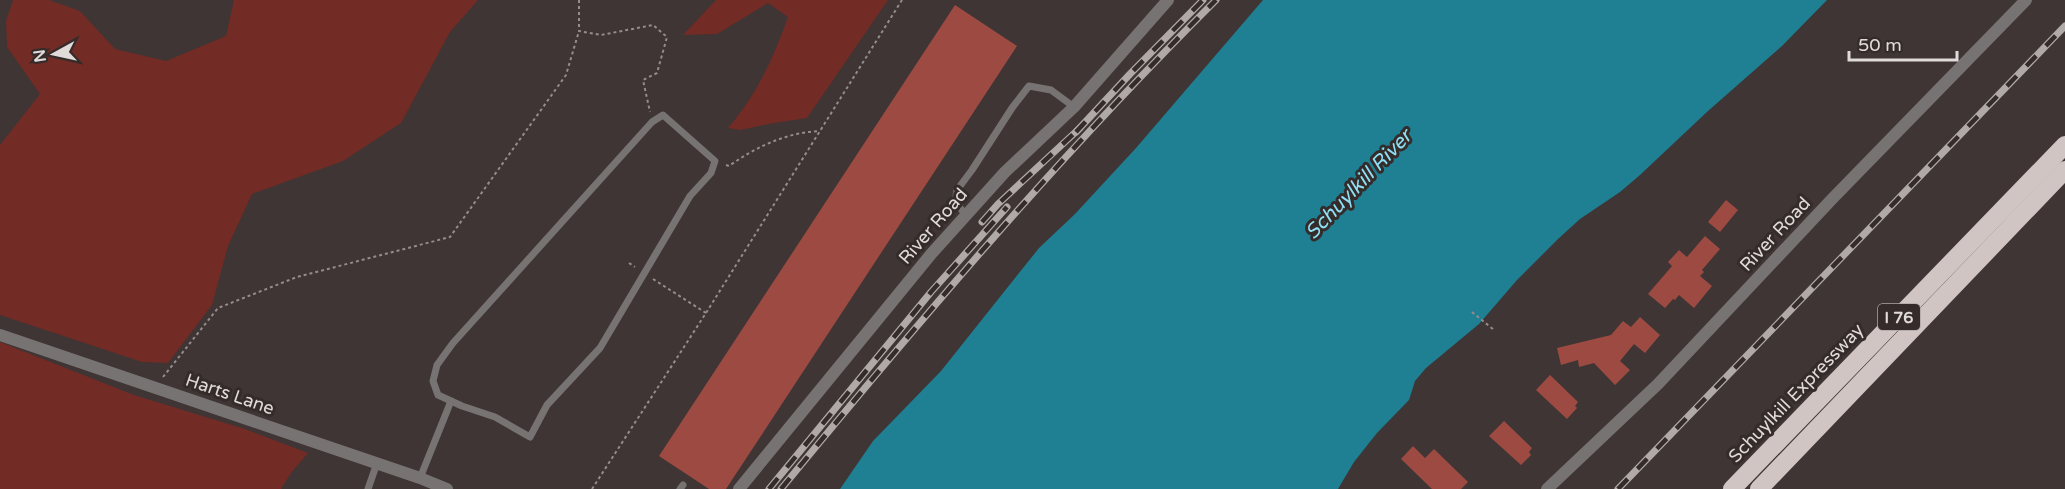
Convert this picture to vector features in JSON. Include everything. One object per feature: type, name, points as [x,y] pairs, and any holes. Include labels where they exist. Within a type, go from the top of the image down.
[{"type":"highway","name":"Schuylkill Expressway","points":[[1732,489],[2065,145]]},
{"type":"highway","name":"I 76","points":[[1759,489],[2065,170]]},
{"type":"street","name":"River Road","points":[[739,489],[932,253],[1005,172],[1074,107],[1168,0]]},
{"type":"street","name":"River Road","points":[[1547,489],[1665,376],[1833,198],[2026,0]]},
{"type":"street","name":"Harts Lane","points":[[0,335],[420,477],[447,489]]},
{"type":"lane","points":[[966,215],[955,202],[957,190],[1029,86],[1051,90],[1074,107]]},
{"type":"lane","points":[[663,115],[714,161],[711,173],[690,196],[600,348],[547,405],[530,437],[495,417],[438,395],[433,381],[437,365],[453,343],[652,122],[663,115]]},
{"type":"lane","points":[[420,477],[451,401]]},
{"type":"lane","points":[[368,489],[377,463]]},
{"type":"path","points":[[155,387],[218,308],[297,278],[450,237],[566,75],[579,31],[579,0]]},
{"type":"path","points":[[592,489],[902,0]]},
{"type":"path","points":[[579,31],[602,35],[653,25],[667,37],[657,73],[643,80],[652,122]]},
{"type":"path","points":[[714,161],[729,166],[750,151],[777,139],[819,131]]},
{"type":"path","points":[[629,263],[706,312]]},
{"type":"path","points":[[1472,312],[1494,330]]},
{"type":"shaded area","points":[[13,0],[49,0],[80,11],[115,49],[166,61],[226,36],[234,0],[478,0],[450,32],[401,123],[343,161],[252,194],[228,246],[212,305],[168,363],[142,362],[0,315],[0,145],[40,94],[7,47],[6,21]]},
{"type":"shaded area","points":[[716,0],[888,0],[807,118],[740,130],[728,128],[748,102],[763,76],[788,17],[768,3],[717,34],[683,35]]},
{"type":"shaded area","points":[[0,342],[134,395],[245,429],[308,453],[281,489],[0,489]]},
{"type":"water","name":"Schuylkill River","points":[[1263,0],[1827,0],[1782,46],[1640,175],[1620,192],[1580,219],[1558,239],[1517,280],[1479,324],[1426,368],[1415,381],[1409,400],[1377,433],[1354,462],[1338,489],[840,489],[873,441],[941,371],[1039,248],[1075,214],[1136,148]]},
{"type":"building","points":[[955,5],[1017,46],[726,489],[709,489],[659,456]]},
{"type":"building","points":[[1726,200],[1738,210],[1720,232],[1708,222]]},
{"type":"building","points":[[1705,236],[1720,249],[1702,270],[1704,272],[1700,276],[1712,286],[1694,308],[1679,295],[1665,308],[1648,294],[1672,266],[1668,262],[1679,250],[1687,257]]},
{"type":"building","points":[[1640,317],[1660,335],[1645,353],[1634,344],[1620,361],[1630,370],[1615,385],[1594,363],[1579,367],[1578,360],[1561,365],[1557,348],[1611,335],[1623,321],[1631,327]]},
{"type":"building","points":[[1550,375],[1578,402],[1575,406],[1577,408],[1567,419],[1536,390]]},
{"type":"building","points":[[1504,421],[1532,448],[1529,452],[1531,455],[1521,465],[1489,436]]},
{"type":"building","points":[[1413,446],[1425,458],[1434,449],[1468,482],[1461,489],[1432,489],[1401,459]]},
{"type":"railway","points":[[1076,132],[1203,0]]},
{"type":"railway","points":[[781,489],[992,239],[1102,118],[1216,0]]},
{"type":"railway","points":[[1618,489],[2065,26]]},
{"type":"railway","points":[[982,222],[998,204],[1080,128]]},
{"type":"railway","points":[[769,489],[931,292],[1007,207]]}]
